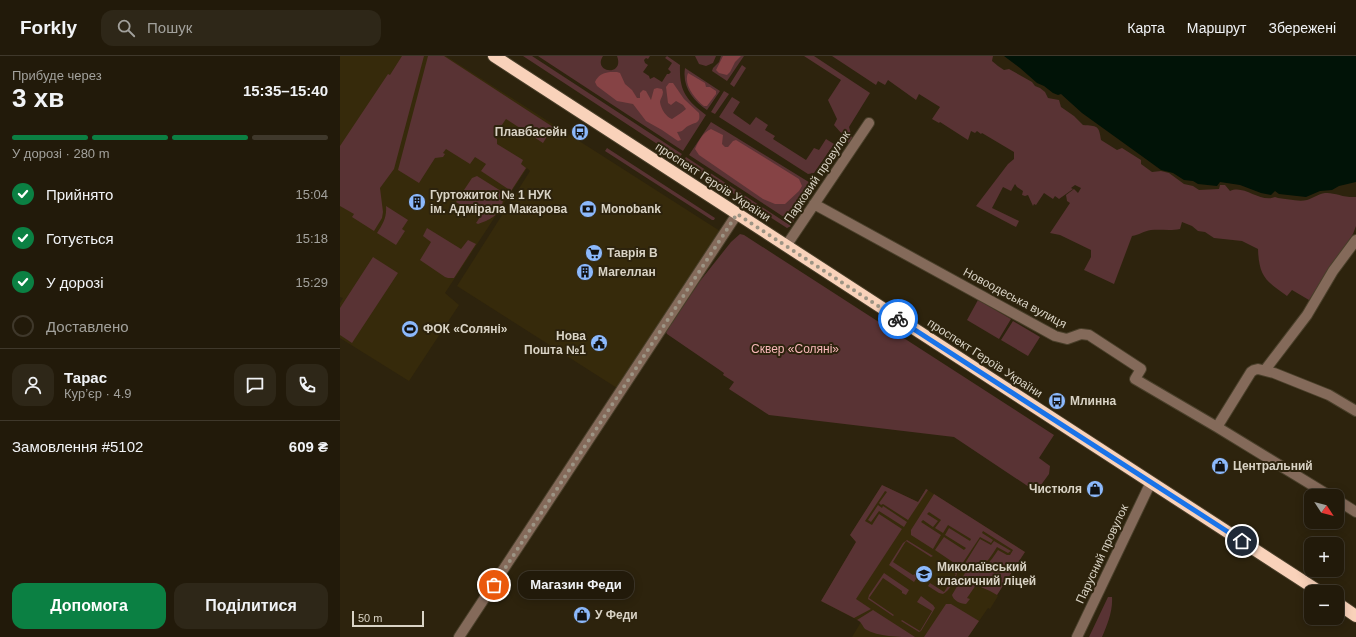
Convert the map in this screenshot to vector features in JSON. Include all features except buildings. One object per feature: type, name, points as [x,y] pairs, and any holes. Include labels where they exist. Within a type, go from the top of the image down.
[{"type":"highway","name":"проспект Героїв України","points":[[494,56],[1309,585]]},
{"type":"highway","points":[[1344,608],[1356,616]]},
{"type":"street","name":"Парковий провулок","points":[[786,246],[869,123]]},
{"type":"street","name":"Новоодеська вулиця","points":[[814,204],[1055,336],[1067,340],[1081,334],[1089,335],[1141,368],[1135,379],[1217,426],[1319,489]]},
{"type":"street","points":[[459,637],[737,214]]},
{"type":"street","points":[[1265,370],[1307,315],[1333,271],[1356,240]]},
{"type":"street","points":[[1217,426],[1250,372],[1258,369],[1274,373],[1329,395],[1356,411]]},
{"type":"street","name":"Парусний провулок","points":[[1077,637],[1116,552],[1151,482]]},
{"type":"street","points":[[1344,504],[1356,512]]},
{"type":"shaded area","points":[[340,56],[446,56],[720,231],[617,388],[457,286],[530,171],[527,168],[445,293],[459,305],[409,381],[340,338],[340,303],[343,298],[340,297]]},
{"type":"shaded area","points":[[723,56],[741,56],[735,62],[727,75],[719,73],[716,70]]},
{"type":"shaded area","points":[[1004,56],[1356,56],[1356,182],[1339,186],[1332,190],[1320,191],[1306,197],[1279,194],[1275,191],[1271,195],[1240,185],[1220,182],[1217,186],[1198,184],[1193,181],[1184,180],[1173,173],[1161,170],[1082,113],[1061,94],[1058,95],[1053,93],[1037,83]]},
{"type":"shaded area","points":[[610,72],[620,73],[625,84],[632,90],[637,98],[640,98],[640,93],[643,90],[646,91],[651,100],[654,89],[662,89],[663,93],[660,101],[661,105],[666,115],[672,119],[686,109],[683,105],[676,101],[671,105],[668,103],[666,87],[669,83],[673,83],[684,99],[699,113],[698,121],[682,131],[677,132],[681,140],[678,141],[646,121],[633,104],[617,101],[597,86],[595,82],[599,76]]},
{"type":"shaded area","points":[[688,73],[705,83],[706,87],[710,87],[716,91],[716,94],[707,106],[704,106],[701,103],[688,86]]},
{"type":"shaded area","points":[[711,129],[723,135],[722,144],[725,147],[728,147],[733,141],[736,140],[799,179],[802,186],[799,191],[785,204],[775,204],[763,199],[699,155],[695,149],[696,146],[703,135]]},
{"type":"shaded area","name":"Миколаївський класичний ліцей","points":[[882,485],[918,502],[926,489],[1025,552],[997,595],[998,596],[990,609],[988,608],[968,637],[852,637],[861,622],[821,601],[856,542],[850,535]]},
{"type":"green space","points":[[402,56],[424,56],[394,169],[380,188],[383,212],[382,218],[374,231],[352,217],[354,214],[340,206],[340,146],[388,74],[390,75]]},
{"type":"green space","points":[[428,56],[444,56],[553,127],[543,143],[506,119],[497,132],[495,138],[497,139],[497,144],[523,160],[521,164],[526,168],[511,191],[481,171],[486,164],[475,157],[470,164],[446,149],[443,153],[445,154],[443,157],[435,158],[419,183],[398,170]]},
{"type":"green space","points":[[523,56],[532,56],[682,154],[679,158],[674,155]]},
{"type":"green space","points":[[538,56],[603,56],[601,62],[602,66],[605,69],[613,70],[617,67],[617,56],[650,56],[648,59],[646,58],[644,60],[648,65],[643,72],[649,76],[650,79],[654,77],[662,82],[667,74],[671,72],[668,69],[672,63],[665,58],[667,56],[680,65],[681,82],[685,94],[693,105],[706,115],[683,151]]},
{"type":"green space","points":[[695,56],[716,56],[713,63],[706,66],[699,64]]},
{"type":"green space","points":[[721,56],[744,56],[727,81],[712,71],[719,62]]},
{"type":"green space","points":[[804,56],[814,56],[870,93],[849,127],[852,138],[849,143],[844,139],[843,135],[834,125],[837,119],[828,100],[841,80]]},
{"type":"green space","points":[[832,56],[993,56],[992,61],[998,66],[1004,70],[1009,69],[1032,82],[1035,86],[1045,92],[1048,98],[1059,100],[1061,107],[1074,116],[1083,125],[1096,127],[1099,131],[1101,140],[1117,150],[1122,148],[1141,160],[1141,164],[1152,172],[1161,171],[1169,173],[1184,184],[1193,186],[1199,190],[1219,189],[1220,185],[1225,185],[1230,191],[1235,189],[1246,191],[1264,198],[1275,197],[1304,201],[1325,193],[1356,197],[1356,226],[1353,234],[1309,300],[1292,290],[1287,296],[1269,282],[1260,266],[1258,249],[1242,241],[1214,238],[1205,232],[1198,231],[1192,226],[1182,222],[1180,229],[1151,230],[1132,236],[1114,284],[1084,270],[1091,257],[1091,250],[1060,235],[1050,233],[1070,203],[1067,201],[1066,195],[1074,189],[1078,193],[1081,188],[1075,185],[1071,188],[1073,189],[1059,199],[1055,196],[1053,199],[1044,193],[1036,205],[1034,204],[1033,206],[1028,195],[1022,195],[1023,191],[1015,184],[1011,191],[1003,187],[992,208],[1019,221],[1016,227],[976,206],[1008,164],[1014,159],[1014,152],[977,131],[975,133],[971,131],[968,140],[940,122],[939,123],[932,119],[940,107],[919,94],[916,100],[888,80],[885,85],[878,81],[876,85]]},
{"type":"green space","points":[[742,65],[746,68],[734,87],[730,84]]},
{"type":"green space","points":[[685,68],[720,91],[707,110],[697,102],[687,87],[685,81]]},
{"type":"green space","points":[[724,91],[729,94],[715,114],[711,112]]},
{"type":"green space","points":[[732,97],[740,102],[733,113],[750,125],[756,117],[768,125],[765,130],[775,136],[773,139],[806,160],[814,148],[819,150],[826,139],[834,144],[814,173],[808,174],[719,117]]},
{"type":"green space","points":[[711,122],[812,184],[793,209],[793,223],[689,155]]},
{"type":"green space","points":[[607,148],[715,218],[714,220],[605,151]]},
{"type":"green space","points":[[686,157],[791,226],[787,228],[683,161]]},
{"type":"green space","points":[[477,176],[501,191],[503,194],[502,205],[496,215],[478,224],[476,223],[480,217],[456,202],[472,178]]},
{"type":"green space","points":[[386,206],[408,220],[402,229],[405,231],[396,245],[377,233],[386,214]]},
{"type":"green space","points":[[427,228],[461,249],[468,240],[476,244],[454,278],[445,277],[420,260],[431,242],[423,236]]},
{"type":"green space","name":"Сквер «Соляні»","points":[[740,234],[744,235],[1054,435],[1039,458],[1050,466],[1049,474],[1041,485],[1035,491],[954,437],[769,415],[729,389],[734,382],[723,375],[724,373],[666,332],[700,281],[731,242]]},
{"type":"green space","points":[[373,257],[398,273],[352,343],[340,335],[340,308]]},
{"type":"green space","points":[[978,300],[1011,319],[999,339],[967,320]]},
{"type":"green space","points":[[1013,321],[1040,337],[1028,356],[1001,340]]},
{"type":"green space","points":[[882,485],[918,502],[926,489],[928,490],[908,520],[879,503],[887,492],[885,491],[865,521],[872,525],[879,514],[902,529],[856,599],[871,609],[854,618],[821,601],[856,542],[850,535]]},
{"type":"green space","points":[[934,494],[1025,552],[997,595],[976,585],[967,598],[970,599],[966,604],[957,601],[952,595],[965,573],[977,570],[988,564],[998,550],[1010,555],[1013,550],[983,531],[982,533],[993,540],[991,543],[980,537],[960,567],[935,550],[944,537],[964,550],[966,548],[945,535],[949,528],[970,541],[971,539],[948,525],[943,533],[935,528],[941,520],[929,512],[927,514],[938,521],[933,527],[923,520],[921,522],[941,535],[933,549],[911,535],[911,530]]},
{"type":"green space","points":[[878,505],[882,508],[883,506],[907,522],[904,527],[879,511],[871,522],[868,520]]},
{"type":"green space","points":[[980,539],[991,545],[994,541],[1011,551],[1008,553],[997,547],[985,563],[966,571],[962,568]]},
{"type":"green space","points":[[907,540],[933,556],[931,557],[906,541],[893,562],[913,575],[915,574],[918,576],[914,582],[889,565],[903,543]]},
{"type":"green space","points":[[939,560],[957,573],[952,585],[943,594],[928,586],[930,583],[944,592],[956,574],[938,561]]},
{"type":"green space","points":[[884,573],[909,590],[906,595],[883,578],[869,598],[894,615],[893,616],[868,599],[869,595]]},
{"type":"green space","points":[[921,596],[935,608],[921,631],[919,632],[901,621],[902,620],[920,631],[932,611],[917,602]]},
{"type":"green space","points":[[1108,597],[1112,597],[1112,607],[1102,637],[1089,637]]},
{"type":"green space","points":[[946,604],[951,604],[979,621],[968,637],[924,637]]},
{"type":"green space","points":[[873,610],[915,637],[895,637],[882,635],[865,629],[857,620]]},
{"type":"way so far","points":[[494,585],[737,214],[898,319]]},
{"type":"place","name":"Плавбасейн","points":[[580,132]]},
{"type":"place","name":"Гуртожиток № 1 НУК ім. Адмірала Макарова","points":[[417,202]]},
{"type":"place","name":"Monobank","points":[[588,209]]},
{"type":"place","name":"Таврія В","points":[[594,253]]},
{"type":"place","name":"Магеллан","points":[[585,272]]},
{"type":"place","name":"ФОК «Соляні»","points":[[410,329]]},
{"type":"place","name":"Нова Пошта №1","points":[[599,343]]},
{"type":"place","name":"Млинна","points":[[1057,401]]},
{"type":"place","name":"Центральний","points":[[1220,466]]},
{"type":"place","name":"Чистюля","points":[[1095,489]]},
{"type":"place","name":"Миколаївський класичний ліцей","points":[[924,574]]},
{"type":"place","name":"Магазин Феди","points":[[494,585]]},
{"type":"place","name":"У Феди","points":[[582,615]]},
{"type":"route","points":[[898,319],[1242,541]]}]
